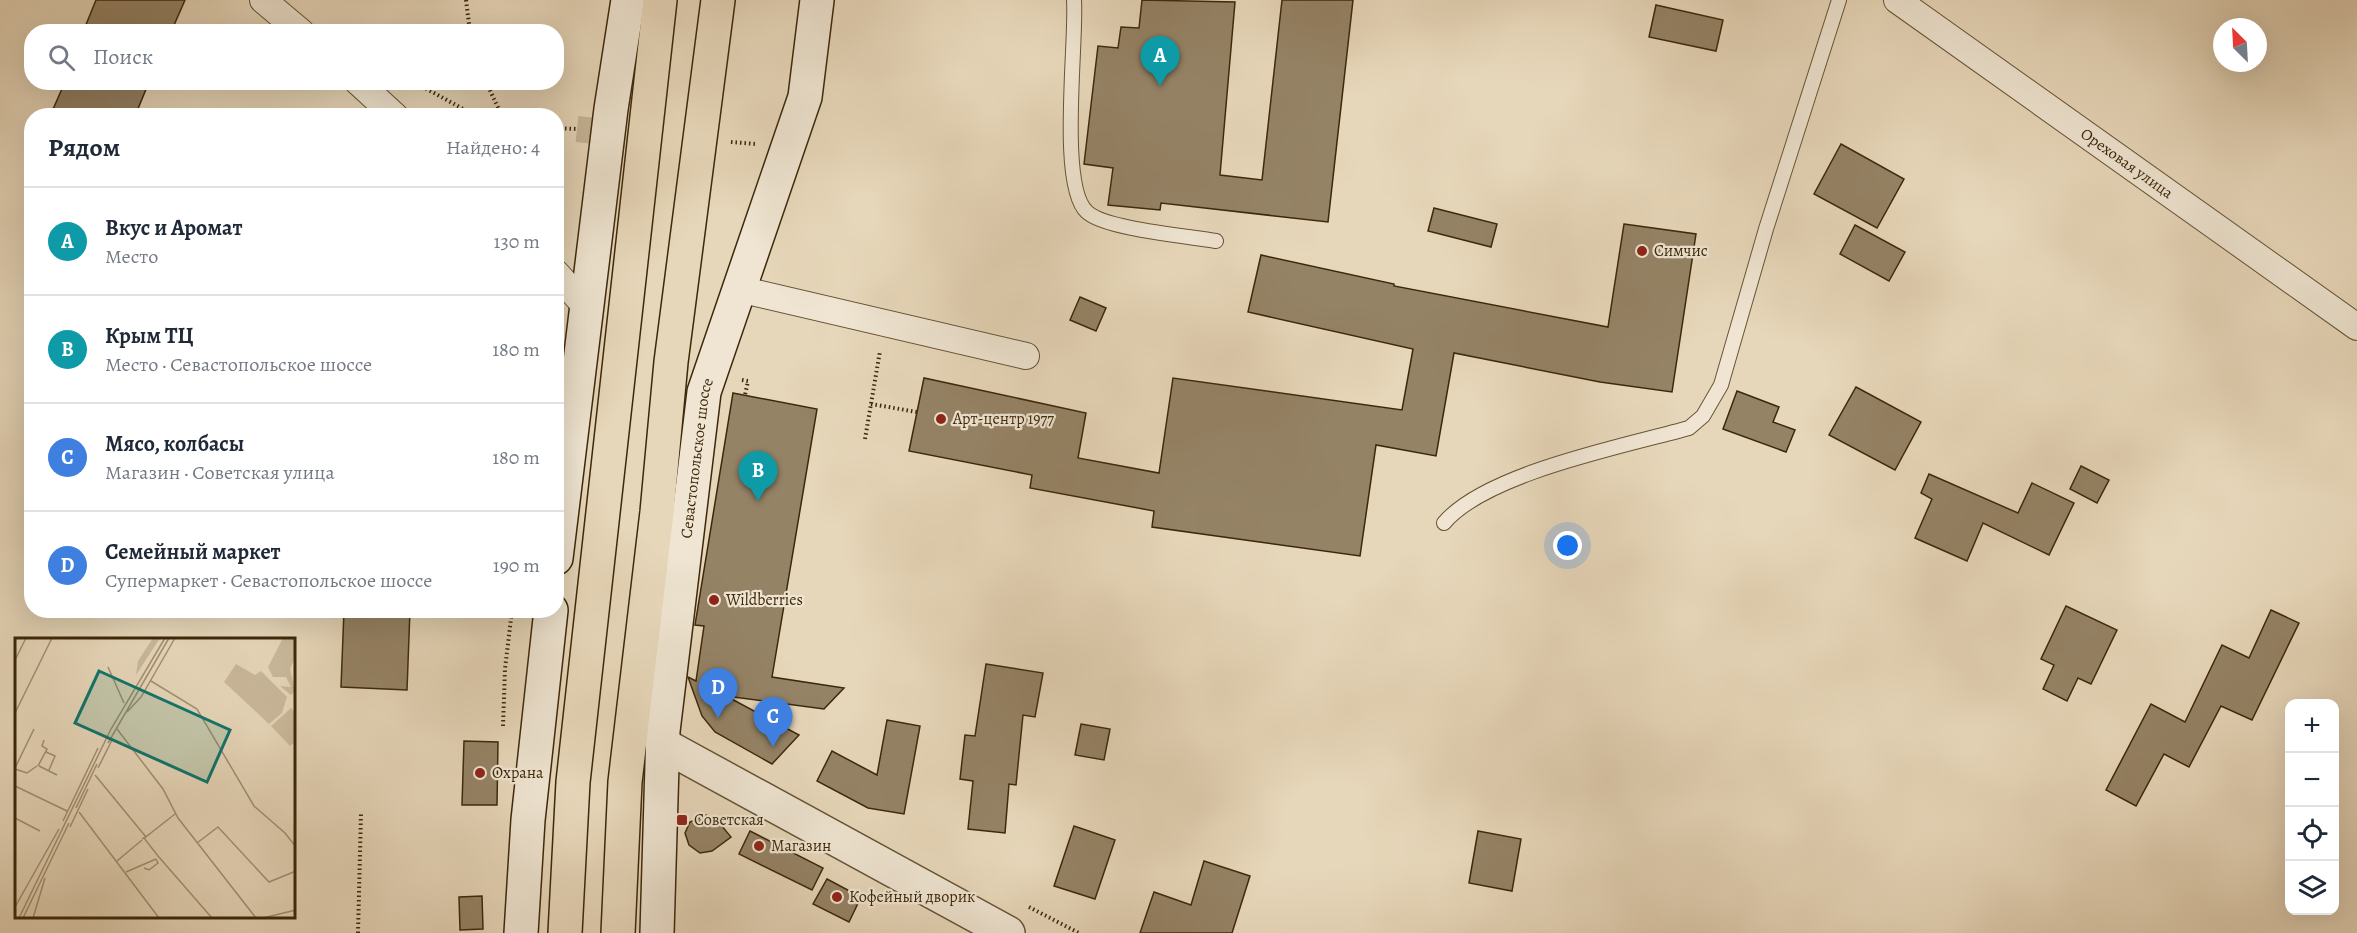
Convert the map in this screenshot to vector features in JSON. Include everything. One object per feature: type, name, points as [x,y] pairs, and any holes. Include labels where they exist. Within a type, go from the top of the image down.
[{"type":"main road","points":[[564,496],[611,110],[628,0]]},
{"type":"main road","points":[[565,933],[573,782],[660,0]]},
{"type":"main road","points":[[618,933],[625,782],[657,512],[671,362],[718,0]]},
{"type":"main road","name":"Севастопольское шоссе","points":[[657,933],[662,744],[704,392],[805,97],[817,0]]},
{"type":"main road","points":[[521,933],[528,820],[550,618]]},
{"type":"main road","points":[[666,701],[684,741],[705,769]]},
{"type":"main road","points":[[662,744],[1008,933]]},
{"type":"main road","points":[[660,781],[679,770],[705,769]]},
{"type":"street","points":[[263,0],[292,24]]},
{"type":"street","name":"Ореховая улица","points":[[1897,0],[2357,327]]},
{"type":"street","points":[[367,90],[386,108]]},
{"type":"street","points":[[564,272],[576,273],[593,262]]},
{"type":"street","points":[[564,281],[588,309]]},
{"type":"street","points":[[739,289],[1026,356]]},
{"type":"lane","points":[[1074,0],[1071,155],[1075,193],[1087,212],[1107,223],[1216,241]]},
{"type":"lane","points":[[1444,522],[1456,509],[1494,486],[1689,428],[1703,416],[1721,385],[1766,229],[1839,0]]},
{"type":"path","points":[[466,0],[469,24]]},
{"type":"path","points":[[429,90],[461,108]]},
{"type":"path","points":[[490,90],[498,108]]},
{"type":"path","points":[[564,128],[577,129]]},
{"type":"path","points":[[865,439],[885,323]]},
{"type":"path","points":[[871,404],[917,412]]},
{"type":"path","points":[[503,735],[505,669],[511,618]]},
{"type":"path","points":[[358,933],[361,813]]},
{"type":"building","points":[[96,0],[185,0],[174,24],[86,24]]},
{"type":"building","points":[[1142,0],[1235,2],[1220,175],[1262,180],[1282,0],[1353,0],[1328,222],[1161,203],[1160,210],[1108,205],[1113,168],[1084,164],[1098,46],[1118,48],[1121,27],[1139,28]]},
{"type":"building","points":[[1656,5],[1723,20],[1716,51],[1649,37]]},
{"type":"building","points":[[61,90],[146,90],[138,108],[54,108]]},
{"type":"building","points":[[1841,144],[1904,179],[1877,228],[1814,194]]},
{"type":"building","points":[[1434,208],[1497,224],[1491,247],[1428,231]]},
{"type":"building","points":[[1624,224],[1696,234],[1672,392],[1600,382],[1454,353],[1436,456],[1376,445],[1360,556],[1152,527],[1154,511],[1030,488],[1032,475],[909,451],[924,378],[1086,413],[1078,458],[1159,473],[1173,378],[1402,410],[1413,349],[1248,312],[1261,255],[1394,284],[1394,286],[1608,327]]},
{"type":"building","points":[[1855,225],[1905,252],[1889,281],[1840,254]]},
{"type":"building","points":[[1080,297],[1106,308],[1096,331],[1070,320]]},
{"type":"building","points":[[1856,387],[1921,422],[1895,470],[1829,435]]},
{"type":"building","points":[[1737,391],[1779,407],[1773,422],[1795,430],[1786,452],[1723,429]]},
{"type":"building","points":[[733,393],[817,409],[772,677],[844,688],[824,709],[726,696],[799,735],[772,764],[715,732],[702,716],[688,677],[696,681],[704,626],[695,625]]},
{"type":"building","points":[[2081,466],[2109,480],[2097,503],[2070,489]]},
{"type":"building","points":[[1929,474],[2018,513],[2032,483],[2074,503],[2049,555],[1983,523],[1967,561],[1915,538],[1932,499],[1921,493]]},
{"type":"building","points":[[2066,606],[2117,630],[2091,684],[2078,678],[2067,701],[2043,689],[2054,665],[2041,659]]},
{"type":"building","points":[[2271,610],[2299,623],[2252,720],[2221,706],[2189,767],[2164,754],[2136,806],[2106,790],[2151,704],[2185,722],[2222,645],[2249,658]]},
{"type":"building","points":[[344,618],[410,618],[407,690],[341,687]]},
{"type":"building","points":[[986,664],[1043,673],[1035,717],[1023,715],[1016,785],[1009,784],[1005,833],[968,829],[973,781],[960,779],[965,735],[975,736]]},
{"type":"building","points":[[887,720],[920,726],[904,814],[868,808],[817,781],[832,751],[877,775]]},
{"type":"building","points":[[1081,724],[1110,729],[1104,760],[1075,755]]},
{"type":"building","name":"Охрана","points":[[464,741],[498,742],[497,805],[462,805]]},
{"type":"building","points":[[706,815],[717,820],[731,837],[712,851],[700,853],[689,845],[685,833],[690,822]]},
{"type":"building","points":[[1074,826],[1115,840],[1095,899],[1054,886]]},
{"type":"building","points":[[750,831],[823,868],[812,890],[739,854]]},
{"type":"building","points":[[1478,831],[1521,839],[1512,891],[1469,883]]},
{"type":"building","points":[[1204,861],[1250,876],[1232,933],[1140,933],[1154,892],[1191,905]]},
{"type":"building","points":[[827,879],[861,897],[849,922],[813,904]]},
{"type":"building","points":[[482,896],[483,929],[460,930],[459,897]]},
{"type":"tunnel","points":[[577,129],[604,132]]},
{"type":"place","name":"Вкус и Аромат","points":[[1160,86]]},
{"type":"place","name":"Симчис","points":[[1642,251]]},
{"type":"place","name":"Арт-центр 1977","points":[[941,419]]},
{"type":"place","name":"Крым ТЦ","points":[[758,501]]},
{"type":"place","name":"Wildberries","points":[[714,600]]},
{"type":"place","name":"Семейный маркет","points":[[718,718]]},
{"type":"place","name":"Мясо, колбасы","points":[[773,747]]},
{"type":"place","name":"Охрана","points":[[480,773]]},
{"type":"place","name":"Советская","points":[[682,820]]},
{"type":"place","name":"Магазин","points":[[759,846]]},
{"type":"place","name":"Кофейный дворик","points":[[837,897]]}]
